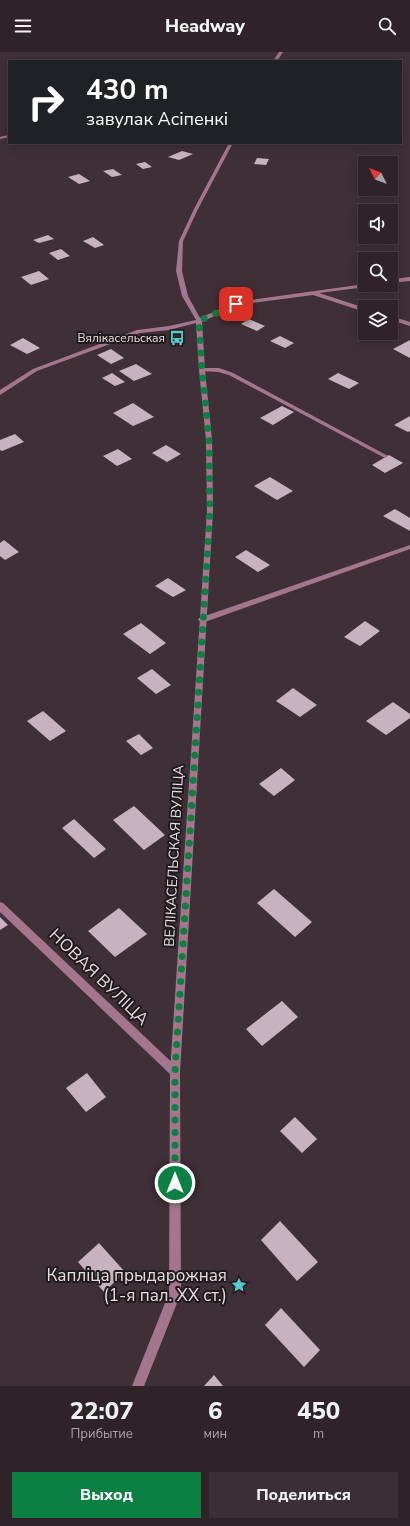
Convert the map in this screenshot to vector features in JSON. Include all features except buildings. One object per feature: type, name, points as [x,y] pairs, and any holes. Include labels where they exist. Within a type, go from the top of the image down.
[{"type":"street","name":"ВЕЛІКАСЕЛЬСКАЯ ВУЛІЦА","points":[[138,1386],[175,1293],[175,1072],[210,511],[209,440],[199,321],[185,296],[179,271],[181,241],[230,144]]},
{"type":"street","points":[[398,280],[410,278]]},
{"type":"street","points":[[0,393],[35,370],[139,331],[169,328],[199,321],[236,304],[358,286]]},
{"type":"street","points":[[313,293],[358,308]]},
{"type":"street","points":[[398,320],[410,324]]},
{"type":"street","points":[[202,370],[219,370],[231,374],[385,456]]},
{"type":"street","points":[[202,620],[410,547]]},
{"type":"street","name":"НОВАЯ ВУЛІЦА","points":[[0,906],[175,1072]]},
{"type":"place","name":"Вялікасельская","points":[[177,338]]},
{"type":"place","name":"Капліца прыдарожная (1-я пал. XX ст.)","points":[[239,1285]]},
{"type":"route","points":[[175,1183],[175,1072],[201,635],[210,511],[209,440],[199,321],[236,304]]}]
